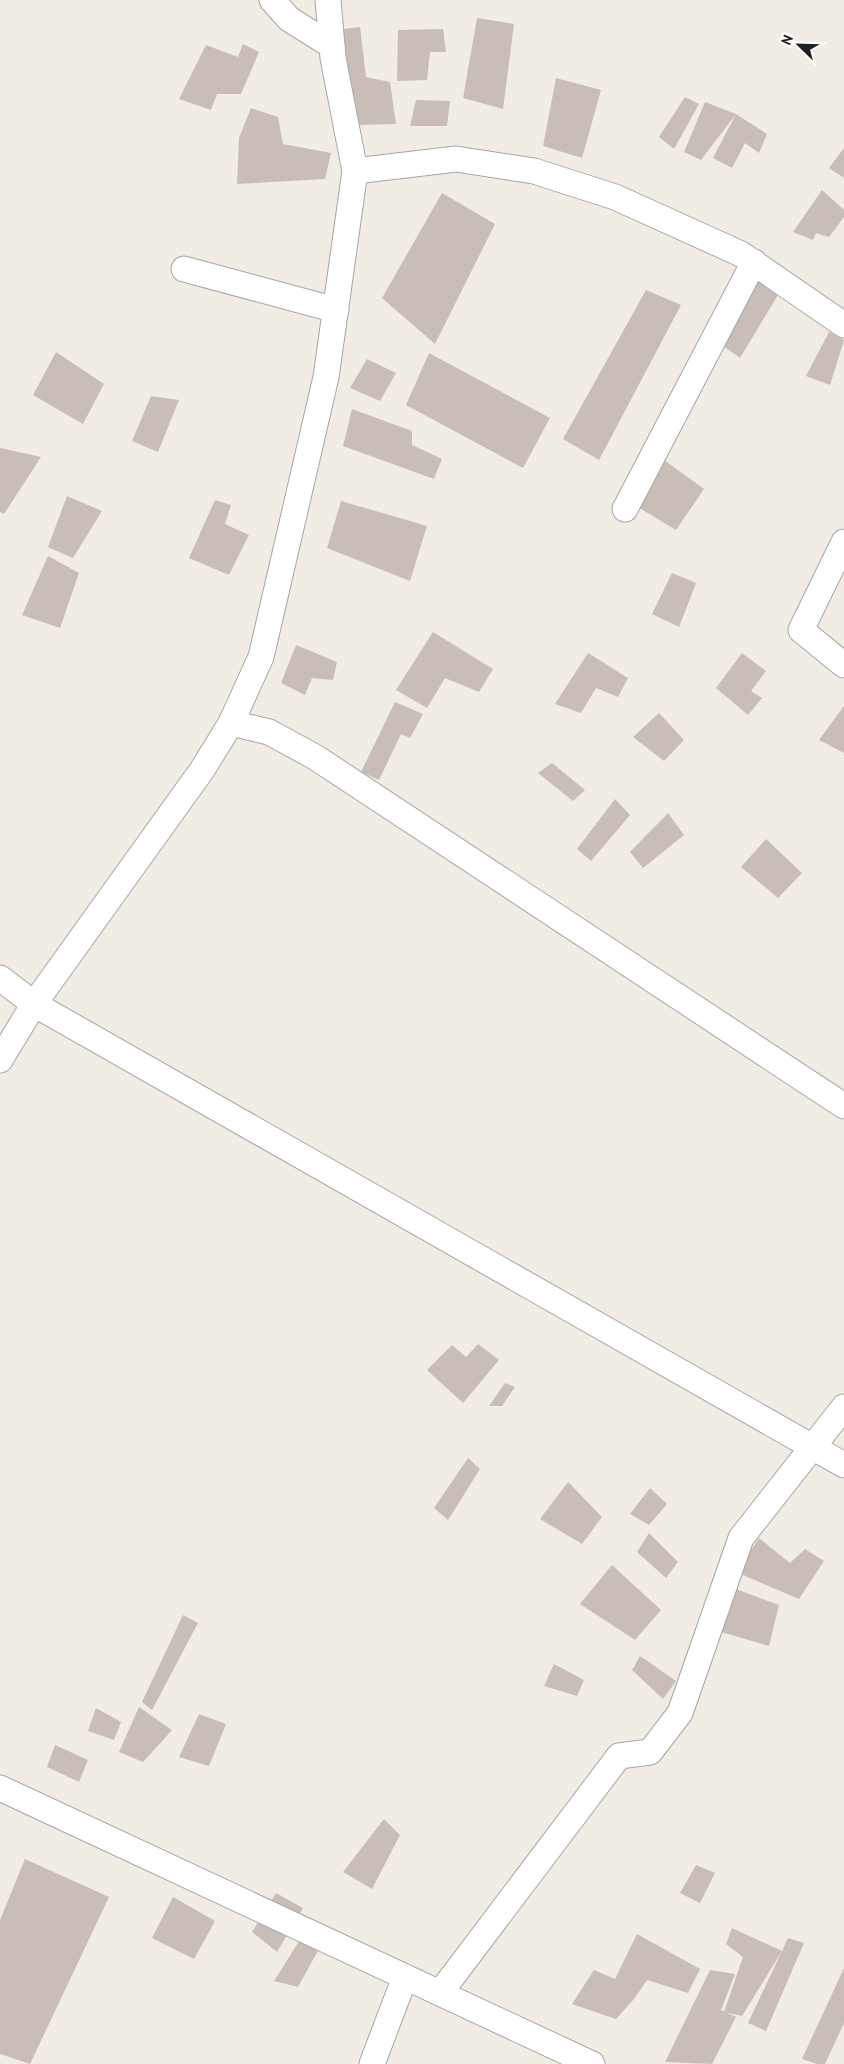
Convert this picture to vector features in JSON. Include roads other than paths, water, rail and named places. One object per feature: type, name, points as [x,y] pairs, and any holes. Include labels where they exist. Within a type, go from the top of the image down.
[{"type":"street","points":[[272,0],[289,19],[332,46]]},
{"type":"street","points":[[0,1060],[34,1004],[202,770],[231,722],[261,657],[326,377],[355,171],[332,46],[328,0]]},
{"type":"street","points":[[355,171],[456,158],[534,171],[614,197],[741,254],[844,325]]},
{"type":"street","points":[[625,509],[754,262]]},
{"type":"street","points":[[184,269],[336,310]]},
{"type":"street","points":[[844,542],[801,630],[844,664]]},
{"type":"street","points":[[231,722],[269,732],[315,757],[844,1106]]},
{"type":"street","points":[[0,978],[34,1004],[844,1465]]},
{"type":"street","points":[[440,1993],[619,1756],[650,1752],[680,1713],[741,1538],[844,1407]]},
{"type":"street","points":[[0,1788],[592,2064]]},
{"type":"street","points":[[372,2064],[405,1977]]}]
